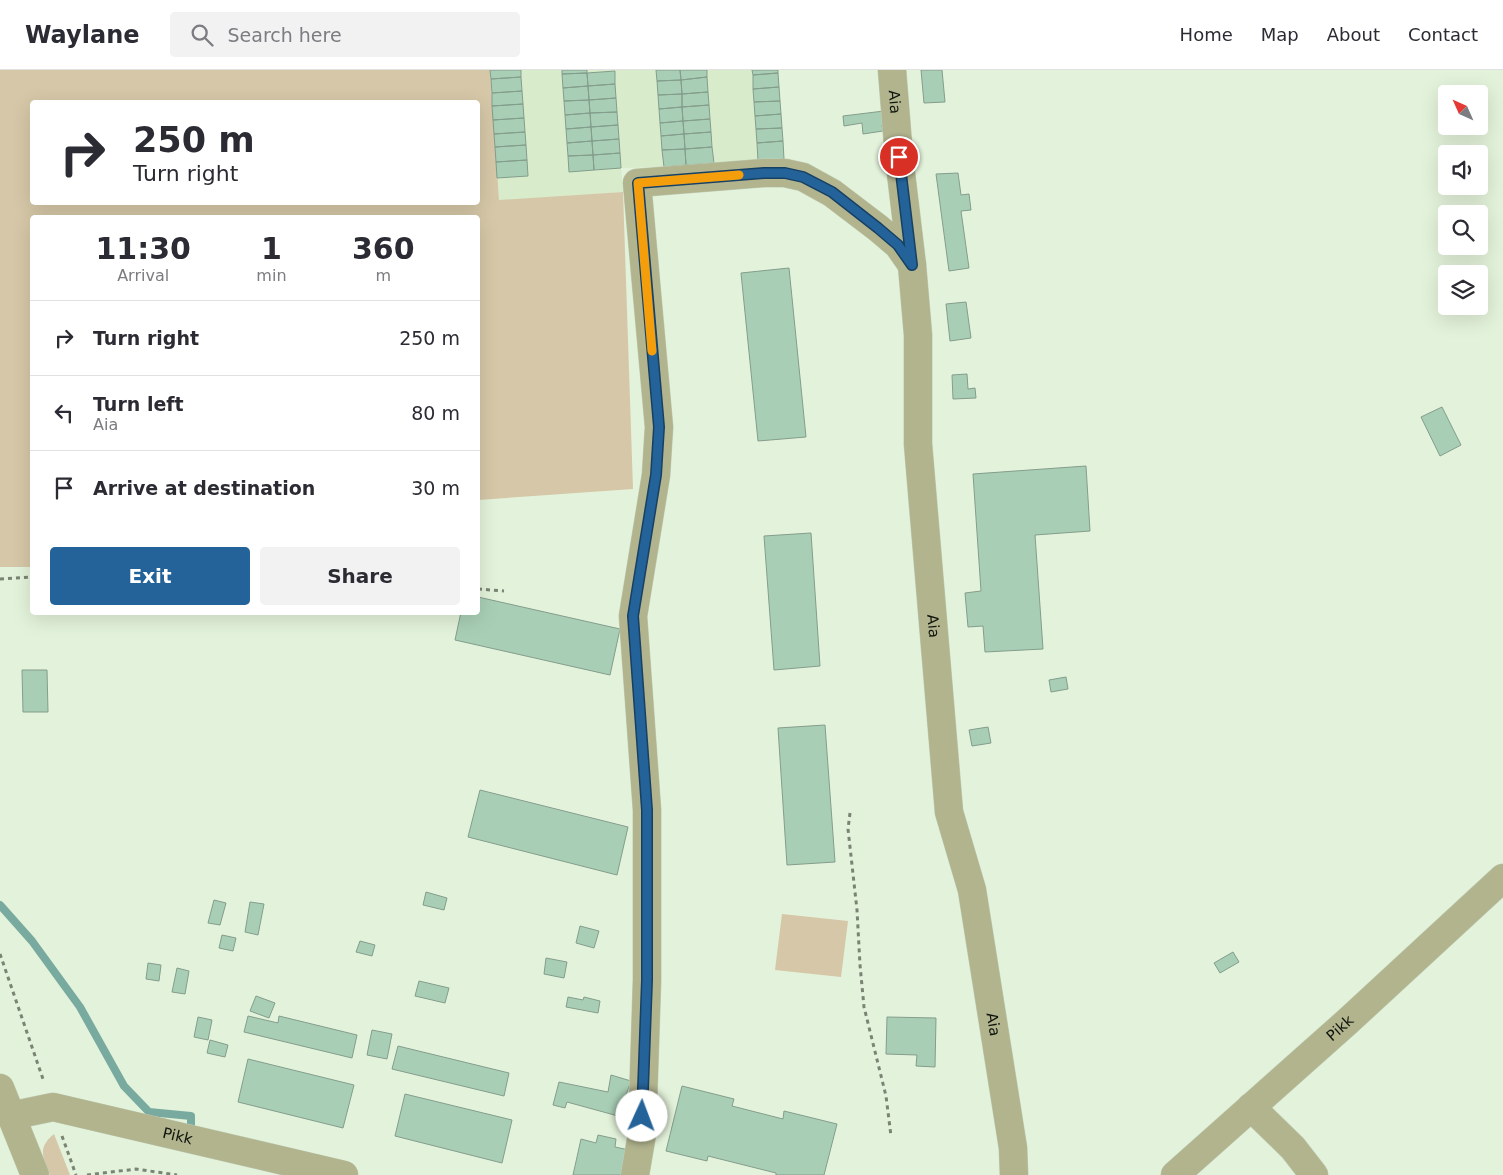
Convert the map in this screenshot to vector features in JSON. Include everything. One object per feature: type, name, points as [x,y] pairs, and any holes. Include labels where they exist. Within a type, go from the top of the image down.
[{"type":"street","name":"Aia","points":[[892,70],[899,157],[918,335],[918,444],[949,812],[972,890],[1013,1148],[1014,1175]]},
{"type":"street","points":[[635,1175],[642,1134],[647,980],[647,810],[633,616],[656,475],[659,427],[638,183],[764,173],[785,173],[803,177],[832,192],[878,228],[898,245],[912,265]]},
{"type":"street","name":"Pikk","points":[[1175,1175],[1347,1022],[1503,878]]},
{"type":"street","points":[[0,1088],[35,1175]]},
{"type":"street","name":"Pikk","points":[[10,1116],[53,1108],[344,1175]]},
{"type":"street","points":[[1251,1108],[1293,1148],[1314,1175]]},
{"type":"path","points":[[0,579],[30,577]]},
{"type":"path","points":[[480,589],[504,591]]},
{"type":"path","points":[[850,813],[848,829],[857,910],[864,1006],[886,1096],[891,1136]]},
{"type":"path","points":[[0,954],[76,1175]]},
{"type":"path","points":[[87,1175],[136,1169],[177,1175]]},
{"type":"shaded area","points":[[0,70],[490,70],[499,200],[623,192],[633,489],[480,500],[480,215],[30,215],[30,567],[0,567]]},
{"type":"shaded area","points":[[490,70],[778,70],[784,159],[621,168],[623,192],[499,201]]},
{"type":"shaded area","points":[[782,914],[848,921],[841,977],[775,970]]},
{"type":"shaded area","points":[[54,1134],[70,1175],[50,1175],[47,1169],[43,1148]]},
{"type":"building","points":[[490,70],[521,70],[521,77],[491,79]]},
{"type":"building","points":[[562,70],[587,70],[587,73],[562,74]]},
{"type":"building","points":[[656,70],[680,70],[681,80],[657,81]]},
{"type":"building","points":[[680,70],[707,70],[707,77],[681,80]]},
{"type":"building","points":[[752,70],[778,70],[778,73],[753,75]]},
{"type":"building","points":[[921,70],[942,70],[945,102],[924,103]]},
{"type":"building","points":[[615,71],[615,84],[588,86],[587,73]]},
{"type":"building","points":[[587,73],[588,86],[563,88],[562,74]]},
{"type":"building","points":[[778,73],[779,87],[753,89],[753,75]]},
{"type":"building","points":[[521,77],[522,91],[492,93],[491,79]]},
{"type":"building","points":[[707,77],[708,92],[682,94],[681,80]]},
{"type":"building","points":[[681,80],[682,94],[658,95],[657,81]]},
{"type":"building","points":[[615,84],[616,98],[589,100],[588,86]]},
{"type":"building","points":[[588,86],[589,100],[564,101],[563,88]]},
{"type":"building","points":[[779,87],[780,101],[754,102],[753,89]]},
{"type":"building","points":[[522,91],[523,104],[492,106],[492,93]]},
{"type":"building","points":[[708,92],[709,105],[682,107],[682,94]]},
{"type":"building","points":[[682,94],[682,107],[659,109],[658,95]]},
{"type":"building","points":[[616,98],[617,112],[590,113],[589,100]]},
{"type":"building","points":[[589,100],[590,113],[565,115],[564,101]]},
{"type":"building","points":[[780,101],[781,114],[755,116],[754,102]]},
{"type":"building","points":[[523,104],[524,118],[493,120],[492,106]]},
{"type":"building","points":[[709,105],[710,119],[683,121],[682,107]]},
{"type":"building","points":[[682,107],[683,121],[660,123],[659,109]]},
{"type":"building","points":[[884,111],[886,124],[882,125],[883,131],[863,134],[862,123],[844,126],[843,116]]},
{"type":"building","points":[[617,112],[618,125],[591,127],[590,113]]},
{"type":"building","points":[[590,113],[591,127],[566,129],[565,115]]},
{"type":"building","points":[[781,114],[782,128],[756,129],[755,116]]},
{"type":"building","points":[[524,118],[525,132],[494,134],[493,120]]},
{"type":"building","points":[[710,119],[711,132],[684,134],[683,121]]},
{"type":"building","points":[[683,121],[684,134],[661,136],[660,123]]},
{"type":"building","points":[[618,125],[619,139],[592,141],[591,127]]},
{"type":"building","points":[[591,127],[592,141],[567,143],[566,129]]},
{"type":"building","points":[[782,128],[783,141],[757,143],[756,129]]},
{"type":"building","points":[[525,132],[526,145],[495,147],[494,134]]},
{"type":"building","points":[[711,132],[712,147],[685,149],[684,134]]},
{"type":"building","points":[[684,134],[685,149],[662,150],[661,136]]},
{"type":"building","points":[[619,139],[620,153],[593,155],[592,141]]},
{"type":"building","points":[[592,141],[593,155],[568,156],[567,143]]},
{"type":"building","points":[[783,141],[784,159],[758,161],[757,143]]},
{"type":"building","points":[[526,145],[527,160],[496,162],[495,147]]},
{"type":"building","points":[[712,147],[714,163],[686,165],[685,149]]},
{"type":"building","points":[[685,149],[686,165],[664,167],[662,150]]},
{"type":"building","points":[[620,153],[621,168],[594,170],[593,155]]},
{"type":"building","points":[[593,155],[594,170],[569,172],[568,156]]},
{"type":"building","points":[[527,160],[528,176],[497,178],[496,162]]},
{"type":"building","points":[[958,173],[961,195],[969,194],[971,210],[961,211],[969,268],[949,271],[936,174]]},
{"type":"building","points":[[789,268],[806,437],[758,441],[741,273]]},
{"type":"building","points":[[966,302],[971,338],[950,341],[946,304]]},
{"type":"building","points":[[967,374],[968,389],[975,388],[976,398],[953,399],[952,375]]},
{"type":"building","points":[[1442,407],[1461,445],[1440,456],[1421,417]]},
{"type":"building","points":[[1086,466],[1090,531],[1035,535],[1043,649],[985,652],[983,626],[968,627],[965,593],[981,591],[973,474]]},
{"type":"building","points":[[811,533],[820,666],[774,670],[764,536]]},
{"type":"building","points":[[480,597],[620,629],[610,675],[455,640],[460,615],[480,615]]},
{"type":"building","points":[[22,670],[47,670],[48,712],[23,712]]},
{"type":"building","points":[[1066,677],[1068,689],[1051,692],[1049,680]]},
{"type":"building","points":[[825,725],[835,862],[787,865],[778,728]]},
{"type":"building","points":[[988,727],[991,743],[972,746],[969,730]]},
{"type":"building","points":[[480,790],[628,827],[617,875],[468,837]]},
{"type":"building","points":[[426,892],[447,898],[444,910],[423,905]]},
{"type":"building","points":[[214,900],[226,903],[220,925],[208,923]]},
{"type":"building","points":[[250,902],[264,904],[258,935],[245,932]]},
{"type":"building","points":[[580,926],[599,931],[594,948],[576,943]]},
{"type":"building","points":[[222,935],[236,938],[233,951],[219,948]]},
{"type":"building","points":[[360,941],[375,945],[372,956],[356,952]]},
{"type":"building","points":[[1233,952],[1239,962],[1220,973],[1214,963]]},
{"type":"building","points":[[546,958],[567,962],[564,978],[544,974]]},
{"type":"building","points":[[148,963],[161,965],[159,981],[146,979]]},
{"type":"building","points":[[177,968],[189,971],[185,994],[172,992]]},
{"type":"building","points":[[419,981],[449,988],[445,1003],[415,996]]},
{"type":"building","points":[[256,996],[275,1003],[269,1018],[250,1011]]},
{"type":"building","points":[[568,997],[583,1000],[584,997],[600,1001],[598,1013],[566,1007]]},
{"type":"building","points":[[248,1016],[278,1023],[279,1016],[357,1035],[352,1058],[244,1032]]},
{"type":"building","points":[[198,1017],[212,1020],[208,1040],[194,1037]]},
{"type":"building","points":[[887,1017],[936,1018],[935,1067],[916,1066],[917,1055],[886,1054]]},
{"type":"building","points":[[372,1030],[392,1034],[387,1059],[367,1055]]},
{"type":"building","points":[[210,1040],[228,1045],[225,1057],[207,1053]]},
{"type":"building","points":[[398,1046],[509,1073],[504,1096],[392,1069]]},
{"type":"building","points":[[248,1059],[354,1085],[343,1128],[238,1102]]},
{"type":"building","points":[[611,1075],[631,1081],[626,1095],[635,1098],[629,1119],[567,1102],[565,1108],[553,1105],[559,1082],[608,1092]]},
{"type":"building","points":[[682,1086],[734,1099],[732,1106],[783,1119],[784,1111],[837,1124],[824,1175],[776,1175],[776,1173],[708,1156],[707,1161],[666,1151]]},
{"type":"building","points":[[405,1094],[512,1120],[502,1163],[395,1136]]},
{"type":"building","points":[[598,1135],[616,1139],[615,1147],[629,1150],[624,1175],[573,1175],[581,1139],[596,1143]]},
{"type":"waterway","points":[[0,905],[32,941],[80,1007],[124,1086],[149,1112],[191,1116],[191,1127]]},
{"type":"slow traffic","points":[[652,351],[638,183],[739,175]]},
{"type":"route","points":[[642,1116],[647,980],[647,810],[633,616],[656,475],[659,427],[638,183],[764,173],[785,173],[803,177],[832,192],[878,228],[898,245],[912,265],[899,157]]}]
